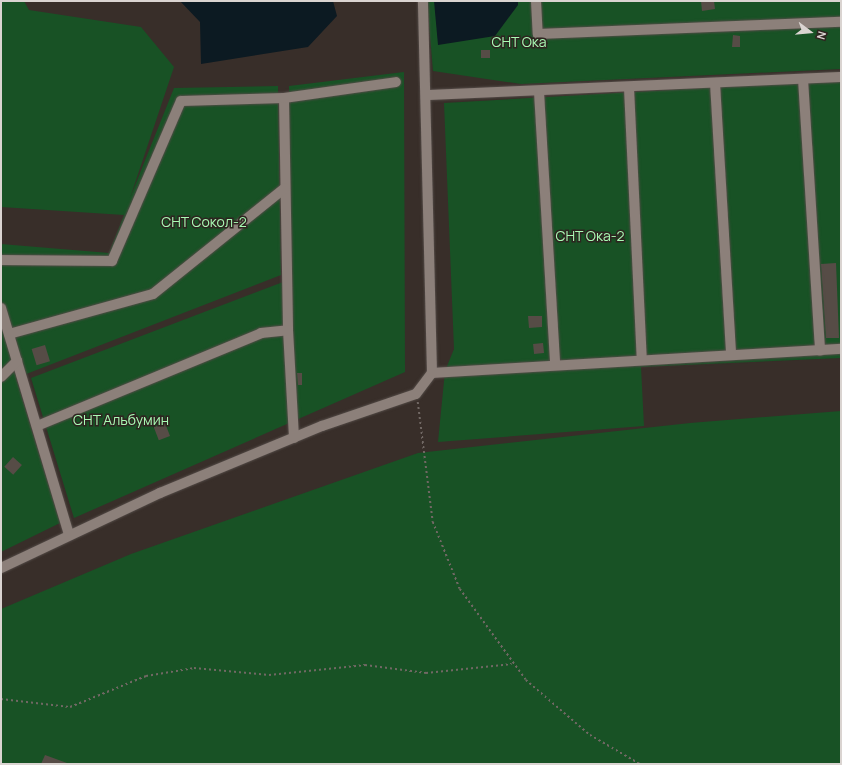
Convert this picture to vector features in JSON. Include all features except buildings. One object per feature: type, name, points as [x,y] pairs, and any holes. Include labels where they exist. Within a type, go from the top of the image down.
[{"type":"street","points":[[1,568],[69,535],[294,438],[416,394],[432,373],[428,95],[424,1]]},
{"type":"street","points":[[536,1],[538,34],[841,22]]},
{"type":"street","points":[[428,95],[539,92],[841,77]]},
{"type":"street","points":[[803,79],[820,350]]},
{"type":"street","points":[[1,260],[112,261],[182,101],[284,98],[396,82]]},
{"type":"street","points":[[715,83],[731,354]]},
{"type":"street","points":[[629,88],[642,359]]},
{"type":"street","points":[[539,92],[555,365]]},
{"type":"street","points":[[284,98],[288,330],[294,438]]},
{"type":"street","points":[[9,334],[153,294],[286,188]]},
{"type":"street","points":[[1,308],[69,535]]},
{"type":"street","points":[[36,426],[261,333],[288,330]]},
{"type":"street","points":[[432,373],[642,359],[841,349]]},
{"type":"street","points":[[1,377],[17,361]]},
{"type":"path","points":[[416,394],[433,522],[460,588],[512,664],[590,735],[640,764]]},
{"type":"path","points":[[1,699],[70,707],[146,676],[194,668],[269,675],[364,665],[426,673],[512,664]]},
{"type":"green space","name":"СНТ Сокол-2","points":[[1,1],[24,1],[29,10],[141,27],[174,67],[130,198],[174,88],[278,86],[281,275],[16,378],[60,523],[1,552],[1,244],[109,253],[124,215],[1,207]]},
{"type":"green space","name":"СНТ Ока","points":[[427,1],[841,1],[841,69],[521,84],[433,71]]},
{"type":"green space","name":"СНТ Альбумин","points":[[404,72],[405,372],[74,518],[31,378],[291,279],[289,86]]},
{"type":"green space","name":"СНТ Ока-2","points":[[841,80],[841,358],[641,367],[644,426],[438,442],[445,371],[454,349],[444,103]]},
{"type":"green space","points":[[841,411],[841,764],[1,764],[1,609],[131,554],[418,453],[690,423]]},
{"type":"water","points":[[180,1],[333,1],[337,16],[308,47],[201,64],[200,22]]},
{"type":"water","points":[[434,1],[518,1],[518,5],[495,36],[438,45]]}]
